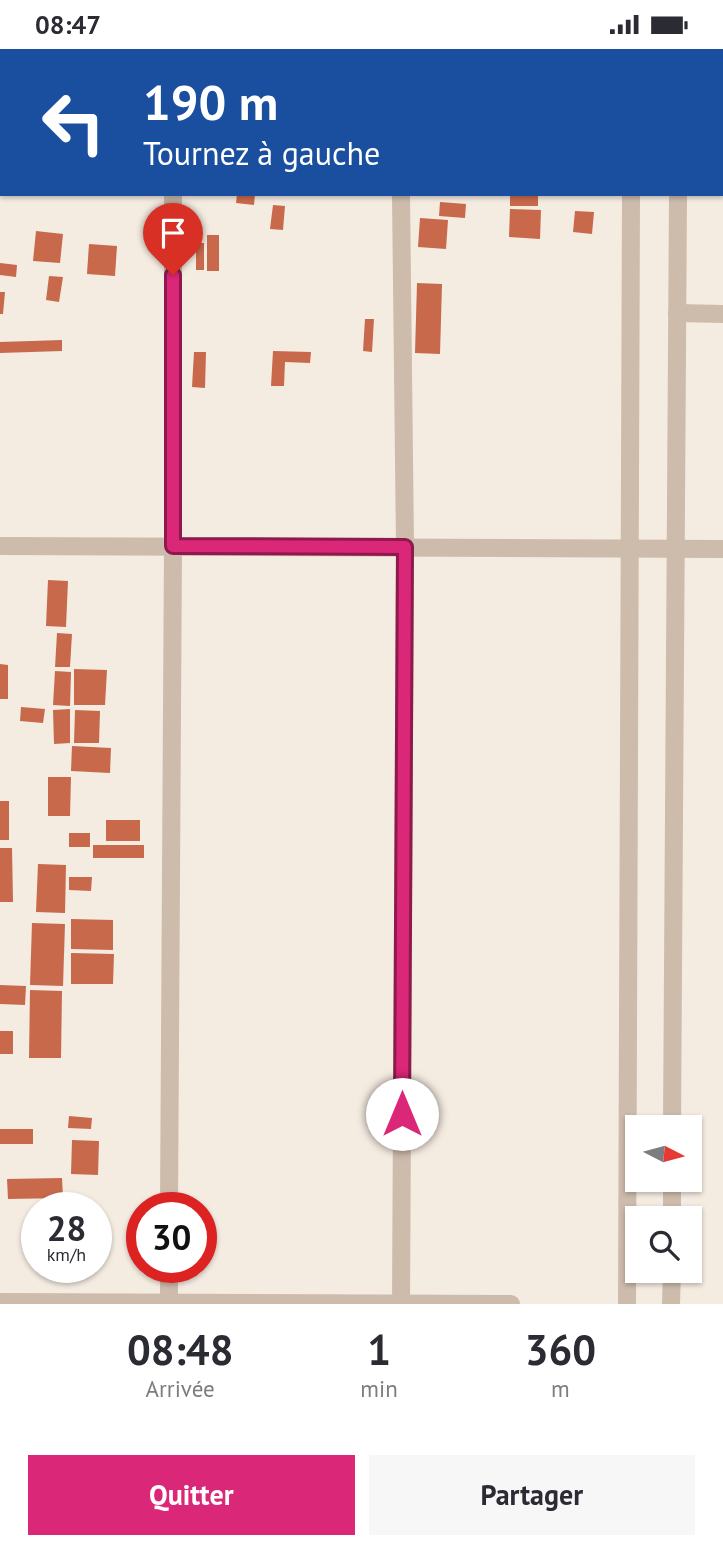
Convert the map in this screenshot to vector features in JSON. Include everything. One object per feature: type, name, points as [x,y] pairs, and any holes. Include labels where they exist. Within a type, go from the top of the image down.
[{"type":"street","points":[[169,1192],[173,196]]},
{"type":"street","points":[[401,196],[405,547],[401,1304]]},
{"type":"street","points":[[627,1304],[631,196]]},
{"type":"street","points":[[672,1115],[678,196]]},
{"type":"street","points":[[677,313],[723,314]]},
{"type":"street","points":[[0,546],[723,549]]},
{"type":"street","points":[[169,1283],[169,1303]]},
{"type":"street","points":[[671,1304],[672,1283]]},
{"type":"street","points":[[0,1302],[511,1304]]},
{"type":"building","points":[[237,196],[255,196],[254,205],[236,203]]},
{"type":"building","points":[[510,196],[538,196],[538,206],[510,206]]},
{"type":"building","points":[[440,202],[466,204],[465,218],[439,216]]},
{"type":"building","points":[[273,205],[285,206],[283,230],[270,229]]},
{"type":"building","points":[[510,209],[541,210],[540,239],[509,237]]},
{"type":"building","points":[[575,211],[594,212],[592,234],[573,232]]},
{"type":"building","points":[[420,218],[448,220],[446,249],[418,247]]},
{"type":"building","points":[[36,231],[63,234],[60,263],[33,261]]},
{"type":"building","points":[[207,235],[219,235],[219,271],[207,271]]},
{"type":"building","points":[[196,243],[204,243],[204,270],[196,270]]},
{"type":"building","points":[[89,244],[117,246],[115,276],[87,274]]},
{"type":"building","points":[[0,263],[17,265],[16,277],[0,275]]},
{"type":"building","points":[[49,276],[63,277],[59,302],[46,300]]},
{"type":"building","points":[[417,283],[442,284],[440,354],[415,353]]},
{"type":"building","points":[[0,292],[5,292],[3,314],[0,314]]},
{"type":"building","points":[[365,319],[374,319],[372,352],[363,351]]},
{"type":"building","points":[[62,340],[62,351],[0,353],[0,342]]},
{"type":"building","points":[[273,351],[311,352],[310,363],[285,362],[284,386],[271,386]]},
{"type":"building","points":[[194,352],[206,352],[205,388],[192,387]]},
{"type":"building","points":[[48,580],[68,581],[66,627],[46,626]]},
{"type":"building","points":[[57,633],[72,634],[70,667],[55,667]]},
{"type":"building","points":[[0,664],[8,665],[8,699],[0,699]]},
{"type":"building","points":[[74,669],[107,670],[105,705],[74,705]]},
{"type":"building","points":[[55,671],[71,672],[70,706],[53,705]]},
{"type":"building","points":[[21,707],[45,709],[43,723],[20,721]]},
{"type":"building","points":[[70,709],[70,743],[54,744],[53,710]]},
{"type":"building","points":[[75,710],[100,711],[99,743],[74,743]]},
{"type":"building","points":[[72,746],[111,748],[110,773],[71,771]]},
{"type":"building","points":[[48,777],[71,777],[70,816],[48,816]]},
{"type":"building","points":[[0,801],[9,801],[9,840],[0,840]]},
{"type":"building","points":[[106,820],[140,820],[140,841],[106,841]]},
{"type":"building","points":[[69,833],[90,833],[90,847],[69,847]]},
{"type":"building","points":[[93,845],[144,845],[144,858],[93,858]]},
{"type":"building","points":[[0,848],[12,848],[13,902],[0,902]]},
{"type":"building","points":[[38,864],[66,865],[65,913],[36,912]]},
{"type":"building","points":[[69,877],[92,877],[91,891],[69,890]]},
{"type":"building","points":[[71,919],[113,920],[113,950],[71,949]]},
{"type":"building","points":[[32,923],[65,924],[63,986],[30,985]]},
{"type":"building","points":[[71,953],[114,954],[113,984],[71,984]]},
{"type":"building","points":[[0,985],[26,986],[25,1005],[0,1004]]},
{"type":"building","points":[[30,990],[62,991],[61,1058],[29,1058]]},
{"type":"building","points":[[0,1031],[13,1031],[13,1054],[0,1054]]},
{"type":"building","points":[[69,1116],[92,1118],[91,1129],[68,1128]]},
{"type":"building","points":[[0,1129],[33,1129],[33,1144],[0,1144]]},
{"type":"building","points":[[72,1140],[99,1141],[98,1175],[71,1174]]},
{"type":"building","points":[[62,1178],[63,1192],[21,1192],[21,1199],[8,1199],[7,1179]]},
{"type":"route","points":[[173,275],[173,546],[405,547],[402,1114]]}]
